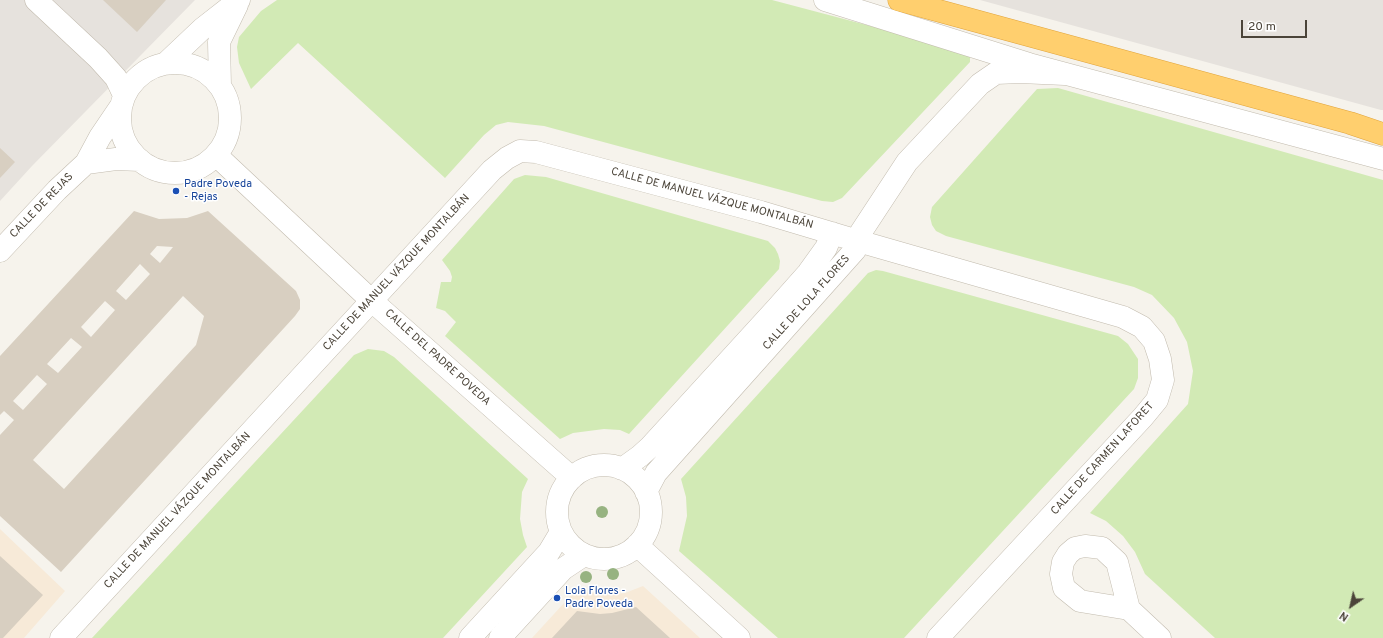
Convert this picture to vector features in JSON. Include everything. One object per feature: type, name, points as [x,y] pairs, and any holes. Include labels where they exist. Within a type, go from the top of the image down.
[{"type":"highway","points":[[899,0],[1350,123],[1383,134]]},
{"type":"street","points":[[36,0],[98,58],[116,78],[123,101]]},
{"type":"street","points":[[166,63],[202,29],[239,0]]},
{"type":"street","points":[[220,86],[219,42],[239,0]]},
{"type":"street","points":[[825,0],[1029,64],[1383,159]]},
{"type":"street","points":[[166,63],[181,63],[196,67],[210,74],[226,96],[230,108],[228,133],[223,145],[208,163],[187,172],[163,172],[140,160],[130,149],[123,136],[120,121],[123,101],[131,84],[141,74],[153,67],[166,63]]},
{"type":"street","name":"CALLE DE LOLA FLORES","points":[[646,492],[656,473],[855,250],[861,232],[906,162],[980,84],[996,73],[1020,72],[1065,74]]},
{"type":"street","name":"CALLE DE REJAS","points":[[0,251],[57,190],[86,163],[100,136],[123,101]]},
{"type":"street","name":"CALLE DE MANUEL VÁZQUE MONTALBÁN","points":[[61,638],[492,170],[507,158],[520,152],[536,152],[832,232]]},
{"type":"street","name":"CALLE DEL PADRE POVEDA","points":[[216,155],[372,301],[572,478]]},
{"type":"street","points":[[86,163],[116,159],[140,160]]},
{"type":"street","name":"CALLE DE LOLA FLORES","points":[[622,469],[650,448],[777,308],[808,273],[826,248],[832,232]]},
{"type":"street","name":"CALLE DE CARMEN LAFORET","points":[[832,232],[858,241],[1123,316],[1142,327],[1154,341],[1160,360],[1163,380],[1157,400],[938,638]]},
{"type":"street","points":[[610,465],[622,469],[636,478],[646,492],[650,506],[650,520],[646,534],[637,545],[618,557],[607,559],[584,555],[567,541],[561,532],[557,520],[558,503],[564,486],[583,470],[596,466],[610,465]]},
{"type":"street","points":[[470,638],[549,552],[561,532]]},
{"type":"street","points":[[637,545],[739,638]]},
{"type":"street","points":[[500,638],[563,569],[584,555]]},
{"type":"street","points":[[1128,609],[1160,638]]},
{"type":"shaded area","points":[[0,0],[195,0],[32,166],[0,201]]},
{"type":"shaded area","points":[[980,0],[1383,0],[1383,110],[1381,110]]},
{"type":"shaded area","points":[[0,529],[65,591],[24,638],[0,638]]},
{"type":"shaded area","points":[[643,586],[700,638],[532,638],[575,591],[605,595],[625,593]]},
{"type":"green space","points":[[277,0],[772,0],[965,51],[970,56],[970,62],[842,198],[833,202],[822,201],[544,126],[508,122],[496,125],[484,135],[445,178],[298,43],[251,89],[239,63],[237,47],[239,37],[261,11]]},
{"type":"green space","points":[[1058,88],[1383,180],[1383,638],[1215,638],[1145,574],[1135,552],[1123,536],[1106,521],[1090,513],[1188,404],[1193,371],[1187,342],[1174,318],[1152,295],[1134,287],[946,236],[936,231],[932,225],[930,217],[932,207],[1037,89]]},
{"type":"green space","points":[[525,175],[546,177],[768,241],[775,248],[778,254],[780,261],[779,269],[629,434],[620,430],[604,429],[573,433],[560,439],[445,336],[456,322],[445,311],[436,308],[441,282],[451,282],[452,277],[450,271],[442,260],[514,179]]},
{"type":"green space","points":[[876,270],[1118,336],[1128,344],[1138,359],[1138,378],[1134,389],[904,638],[778,638],[679,551],[687,516],[686,497],[681,479],[868,273]]},
{"type":"green space","points":[[368,349],[384,351],[394,357],[528,479],[522,492],[520,519],[527,547],[443,638],[92,638],[354,355]]},
{"type":"building","points":[[103,0],[166,0],[137,32]]},
{"type":"building","points":[[0,148],[15,162],[0,178]]},
{"type":"building","points":[[134,211],[159,219],[187,218],[208,211],[296,291],[300,300],[300,309],[295,316],[61,572],[0,516],[0,435],[14,420],[4,411],[0,415],[0,356]],"holes":[[[157,246],[173,247],[160,263],[150,254]],[[140,264],[150,274],[126,300],[116,291]],[[183,296],[204,316],[196,345],[64,489],[33,460]],[[105,301],[115,310],[91,337],[81,327]],[[71,338],[82,347],[58,373],[47,364]],[[37,375],[47,384],[23,410],[13,401]]]},
{"type":"building","points":[[0,556],[43,595],[3,638],[0,638]]},
{"type":"building","points":[[636,607],[670,638],[552,638],[577,611],[600,614],[612,613]]},
{"type":"place","name":"Padre Poveda - Rejas","points":[[176,191]]},
{"type":"place","name":"Lola Flores - Padre Poveda","points":[[557,598]]}]
